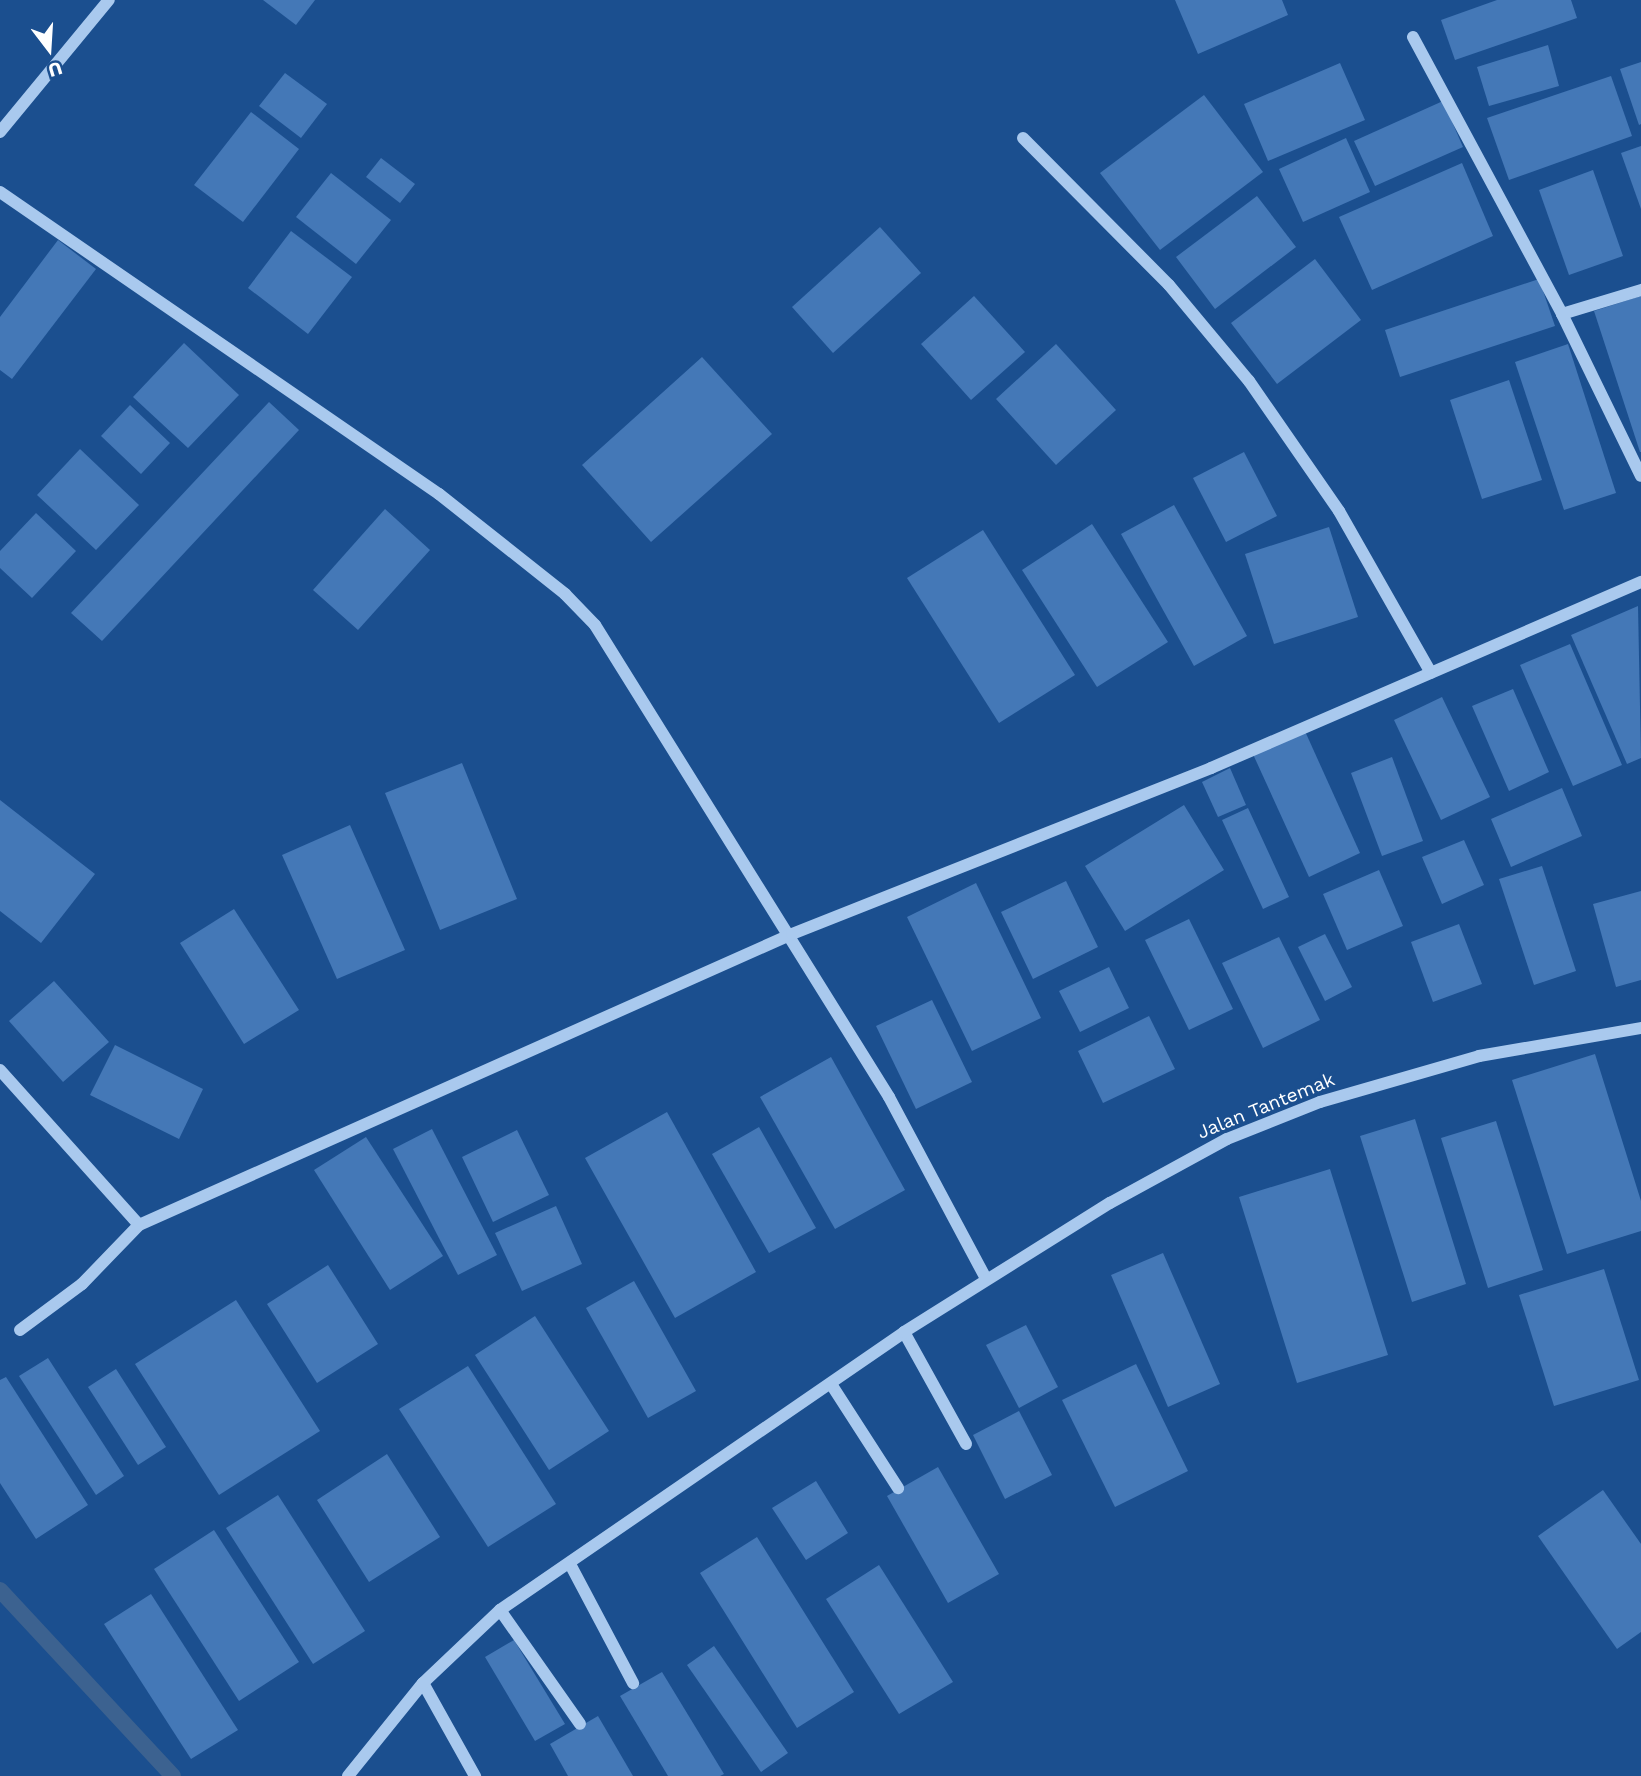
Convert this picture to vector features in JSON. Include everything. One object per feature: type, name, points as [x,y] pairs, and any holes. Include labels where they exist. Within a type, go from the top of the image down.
[{"type":"street","points":[[0,132],[109,0]]},
{"type":"street","points":[[1413,37],[1562,314],[1641,476]]},
{"type":"street","points":[[1023,138],[1169,285],[1250,381],[1339,511],[1431,673]]},
{"type":"street","points":[[0,192],[439,494],[565,594],[619,657],[699,798],[792,934],[889,1097],[986,1279]]},
{"type":"street","points":[[1562,314],[1641,290]]},
{"type":"street","points":[[20,1330],[82,1284],[139,1225],[792,934],[1211,768],[1641,582]]},
{"type":"street","name":"Jalan Tantemak","points":[[348,1776],[423,1683],[500,1610],[904,1332],[1110,1203],[1227,1139],[1320,1102],[1479,1056],[1641,1028]]},
{"type":"street","points":[[0,1070],[139,1225]]},
{"type":"street","points":[[904,1332],[966,1444]]},
{"type":"street","points":[[831,1384],[898,1488]]},
{"type":"street","points":[[570,1564],[633,1683]]},
{"type":"street","points":[[500,1610],[580,1724]]},
{"type":"street","points":[[423,1683],[475,1776]]},
{"type":"building","points":[[263,0],[315,0],[296,25]]},
{"type":"building","points":[[1175,0],[1282,0],[1288,15],[1198,54]]},
{"type":"building","points":[[1497,0],[1571,0],[1577,18],[1455,60],[1441,20]]},
{"type":"building","points":[[1548,45],[1559,86],[1489,106],[1477,67]]},
{"type":"building","points":[[1641,62],[1641,124],[1639,125],[1620,69]]},
{"type":"building","points":[[1340,63],[1365,120],[1268,161],[1244,104]]},
{"type":"building","points":[[285,73],[327,104],[301,138],[259,106]]},
{"type":"building","points":[[1611,76],[1632,136],[1509,180],[1487,118]]},
{"type":"building","points":[[1204,95],[1263,172],[1160,250],[1100,173]]},
{"type":"building","points":[[1443,101],[1463,147],[1375,186],[1354,141]]},
{"type":"building","points":[[251,112],[299,149],[243,222],[194,185]]},
{"type":"building","points":[[1346,138],[1370,192],[1303,222],[1279,169]]},
{"type":"building","points":[[1641,146],[1641,209],[1621,153]]},
{"type":"building","points":[[381,158],[415,184],[400,203],[366,177]]},
{"type":"building","points":[[1462,163],[1493,236],[1372,290],[1339,217]]},
{"type":"building","points":[[1593,170],[1623,256],[1569,275],[1539,190]]},
{"type":"building","points":[[331,173],[391,220],[356,264],[296,217]]},
{"type":"building","points":[[1257,196],[1296,247],[1215,309],[1176,257]]},
{"type":"building","points":[[880,227],[921,273],[833,353],[792,307]]},
{"type":"building","points":[[291,231],[352,277],[308,334],[248,288]]},
{"type":"building","points":[[58,240],[96,269],[12,379],[0,370],[0,317]]},
{"type":"building","points":[[1315,259],[1361,320],[1277,384],[1231,323]]},
{"type":"building","points":[[1539,279],[1555,326],[1400,377],[1385,330]]},
{"type":"building","points":[[974,296],[1025,352],[971,400],[921,344]]},
{"type":"building","points":[[1641,296],[1641,452],[1640,452],[1594,311]]},
{"type":"building","points":[[184,343],[239,395],[188,448],[133,397]]},
{"type":"building","points":[[1056,344],[1116,410],[1056,465],[996,399]]},
{"type":"building","points":[[1568,344],[1616,493],[1564,510],[1515,362]]},
{"type":"building","points":[[702,357],[772,434],[651,542],[582,465]]},
{"type":"building","points":[[1509,380],[1542,480],[1482,499],[1450,400]]},
{"type":"building","points":[[269,402],[299,430],[102,641],[71,613]]},
{"type":"building","points":[[130,405],[170,443],[141,474],[101,436]]},
{"type":"building","points":[[80,449],[139,505],[96,550],[37,495]]},
{"type":"building","points":[[1244,452],[1277,516],[1226,542],[1193,478]]},
{"type":"building","points":[[1174,505],[1247,636],[1194,666],[1121,534]]},
{"type":"building","points":[[385,509],[430,550],[358,630],[313,590]]},
{"type":"building","points":[[36,513],[76,551],[32,598],[0,568],[0,551]]},
{"type":"building","points":[[1092,524],[1168,642],[1097,687],[1022,570]]},
{"type":"building","points":[[1329,527],[1358,617],[1274,644],[1245,554]]},
{"type":"building","points":[[983,530],[1075,675],[999,723],[907,578]]},
{"type":"building","points":[[1638,606],[1641,758],[1627,764],[1571,635]]},
{"type":"building","points":[[1570,644],[1622,765],[1573,786],[1520,665]]},
{"type":"building","points":[[1513,689],[1549,772],[1509,791],[1472,706]]},
{"type":"building","points":[[1442,697],[1490,797],[1441,820],[1394,720]]},
{"type":"building","points":[[1304,729],[1360,853],[1309,877],[1252,752]]},
{"type":"building","points":[[1392,757],[1423,841],[1382,856],[1351,773]]},
{"type":"building","points":[[462,763],[517,899],[440,930],[385,793]]},
{"type":"building","points":[[1230,768],[1246,805],[1218,817],[1202,782]]},
{"type":"building","points":[[1562,788],[1582,836],[1511,867],[1491,819]]},
{"type":"building","points":[[0,800],[95,874],[41,943],[0,911]]},
{"type":"building","points":[[1184,805],[1224,870],[1125,931],[1085,866]]},
{"type":"building","points":[[1248,808],[1289,897],[1263,909],[1222,820]]},
{"type":"building","points":[[350,825],[405,950],[337,979],[282,855]]},
{"type":"building","points":[[1464,840],[1484,885],[1442,904],[1422,857]]},
{"type":"building","points":[[1542,866],[1576,971],[1534,985],[1499,879]]},
{"type":"building","points":[[1379,870],[1403,926],[1347,950],[1323,894]]},
{"type":"building","points":[[1066,881],[1098,947],[1033,979],[1001,912]]},
{"type":"building","points":[[976,883],[1041,1018],[972,1051],[907,917]]},
{"type":"building","points":[[1641,891],[1641,980],[1616,987],[1593,904]]},
{"type":"building","points":[[234,909],[299,1010],[244,1044],[180,943]]},
{"type":"building","points":[[1189,919],[1233,1009],[1189,1030],[1145,940]]},
{"type":"building","points":[[1459,924],[1482,984],[1433,1002],[1411,942]]},
{"type":"building","points":[[1325,934],[1352,987],[1325,1001],[1298,947]]},
{"type":"building","points":[[1279,937],[1320,1020],[1263,1048],[1222,963]]},
{"type":"building","points":[[1109,967],[1129,1008],[1080,1032],[1059,991]]},
{"type":"building","points":[[54,981],[109,1042],[63,1082],[9,1021]]},
{"type":"building","points":[[932,1000],[972,1082],[916,1109],[876,1026]]},
{"type":"building","points":[[1149,1016],[1175,1069],[1103,1103],[1078,1051]]},
{"type":"building","points":[[115,1045],[203,1089],[179,1139],[90,1095]]},
{"type":"building","points":[[1595,1054],[1641,1201],[1641,1231],[1567,1254],[1512,1080]]},
{"type":"building","points":[[831,1057],[905,1190],[835,1229],[760,1097]]},
{"type":"building","points":[[667,1112],[756,1272],[675,1318],[585,1158]]},
{"type":"building","points":[[1415,1119],[1466,1284],[1412,1302],[1360,1136]]},
{"type":"building","points":[[1496,1121],[1543,1270],[1488,1288],[1441,1138]]},
{"type":"building","points":[[759,1127],[816,1228],[769,1253],[712,1154]]},
{"type":"building","points":[[432,1129],[497,1255],[458,1275],[393,1149]]},
{"type":"building","points":[[517,1130],[549,1195],[493,1222],[462,1157]]},
{"type":"building","points":[[366,1137],[443,1256],[390,1290],[314,1170]]},
{"type":"building","points":[[1330,1169],[1388,1355],[1297,1383],[1239,1197]]},
{"type":"building","points":[[556,1206],[582,1264],[522,1291],[495,1233]]},
{"type":"building","points":[[1163,1253],[1220,1384],[1168,1407],[1111,1275]]},
{"type":"building","points":[[328,1265],[378,1344],[317,1383],[267,1304]]},
{"type":"building","points":[[1604,1269],[1639,1380],[1554,1406],[1519,1295]]},
{"type":"building","points":[[634,1281],[696,1391],[648,1418],[586,1308]]},
{"type":"building","points":[[236,1300],[320,1431],[219,1495],[135,1364]]},
{"type":"building","points":[[535,1316],[609,1431],[549,1470],[475,1355]]},
{"type":"building","points":[[1026,1325],[1058,1387],[1019,1408],[986,1345]]},
{"type":"building","points":[[48,1358],[124,1476],[96,1495],[19,1376]]},
{"type":"building","points":[[1136,1364],[1188,1471],[1115,1507],[1062,1400]]},
{"type":"building","points":[[468,1366],[556,1504],[488,1547],[399,1409]]},
{"type":"building","points":[[116,1369],[166,1447],[138,1465],[88,1387]]},
{"type":"building","points":[[6,1377],[88,1505],[36,1539],[0,1483],[0,1380]]},
{"type":"building","points":[[1019,1411],[1052,1475],[1005,1499],[973,1435]]},
{"type":"building","points":[[387,1454],[440,1537],[369,1582],[317,1500]]},
{"type":"building","points":[[938,1467],[999,1574],[948,1603],[887,1496]]},
{"type":"building","points":[[816,1481],[848,1533],[806,1560],[772,1508]]},
{"type":"building","points":[[1603,1490],[1641,1544],[1641,1632],[1617,1649],[1538,1536]]},
{"type":"building","points":[[278,1495],[365,1631],[313,1664],[226,1528]]},
{"type":"building","points":[[214,1530],[299,1662],[239,1701],[154,1569]]},
{"type":"building","points":[[757,1537],[854,1692],[797,1728],[700,1573]]},
{"type":"building","points":[[879,1565],[953,1682],[899,1714],[826,1599]]},
{"type":"building","points":[[151,1594],[238,1730],[191,1759],[104,1624]]},
{"type":"building","points":[[514,1640],[565,1724],[535,1741],[485,1657]]},
{"type":"building","points":[[714,1646],[788,1753],[761,1772],[687,1665]]},
{"type":"building","points":[[662,1672],[724,1774],[668,1776],[620,1696]]},
{"type":"building","points":[[598,1716],[633,1776],[568,1776],[550,1744]]},
{"type":"waterway","points":[[0,1590],[173,1776]]}]
